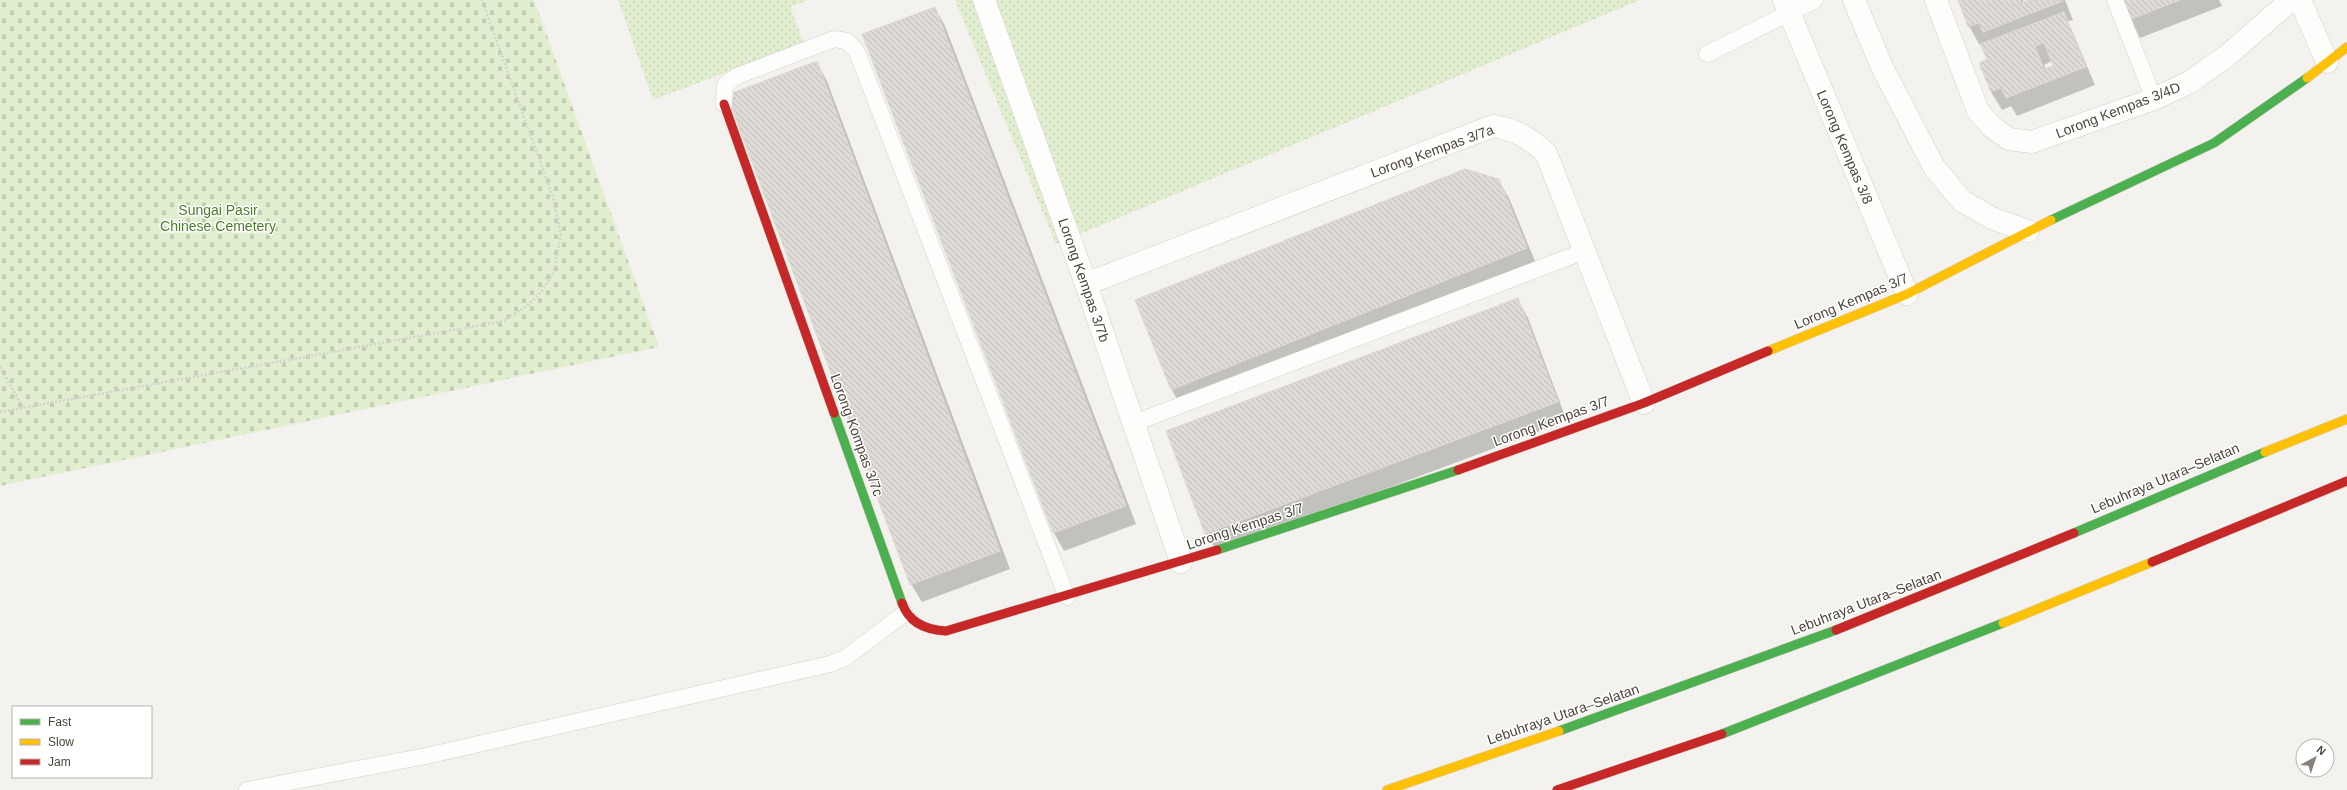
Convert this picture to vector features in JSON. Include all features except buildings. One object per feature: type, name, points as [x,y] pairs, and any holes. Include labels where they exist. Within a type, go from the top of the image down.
[{"type":"main road","name":"Lorong Kempas 3/7","points":[[1067,597],[1181,562],[1384,496],[1644,402],[1907,294],[2028,231],[2214,143],[2282,98],[2347,47]]},
{"type":"main road","name":"Lorong Kompas 3/7c","points":[[724,104],[905,613],[917,625],[929,630],[946,630],[1067,597]]},
{"type":"main road","name":"Lebuhraya Utara–Selatan","points":[[1387,790],[1647,700],[1917,598],[2232,465],[2347,419]]},
{"type":"main road","points":[[1557,790],[1708,740],[2028,613],[2347,481]]},
{"type":"street","name":"Lorong Kempas 3/7b","points":[[984,0],[1086,284],[1181,562]]},
{"type":"street","points":[[1854,0],[1882,67],[1934,167],[1962,201],[1994,219],[2028,231]]},
{"type":"street","name":"Lorong Kempas 3/4D","points":[[1936,0],[1978,111],[1992,127],[2009,138],[2032,142],[2154,99],[2190,82],[2228,55],[2291,0]]},
{"type":"street","points":[[2300,0],[2326,62]]},
{"type":"street","name":"Lorong Kempas 3/8","points":[[1786,7],[1907,294]]},
{"type":"street","name":"Lorong Kempas 3/7a","points":[[1086,284],[1493,126],[1508,128],[1526,136],[1546,153],[1644,402]]},
{"type":"lane","points":[[1707,54],[1786,7],[1815,0]]},
{"type":"lane","points":[[2115,0],[2154,99]]},
{"type":"lane","points":[[724,104],[725,85],[737,76],[834,39],[848,41],[857,52],[1067,597]]},
{"type":"lane","points":[[1134,423],[1584,251]]},
{"type":"lane","points":[[247,790],[426,756],[830,664],[845,658],[905,613]]},
{"type":"path","points":[[0,412],[503,321],[527,306],[541,292],[554,272],[561,235],[554,198],[482,0]]},
{"type":"path","points":[[0,367],[23,408]]},
{"type":"green space","name":"Sungai Pasir Chinese Cemetery","points":[[0,0],[534,0],[659,347],[0,486]]},
{"type":"green space","points":[[618,0],[808,0],[790,7],[804,43],[653,100]]},
{"type":"green space","points":[[955,0],[1640,0],[1056,244]]},
{"type":"traffic: fast","points":[[2051,220],[2214,143],[2307,78]]},
{"type":"traffic: fast","points":[[834,413],[902,603]]},
{"type":"traffic: fast","points":[[2074,533],[2265,452]]},
{"type":"traffic: fast","points":[[1217,550],[1458,470]]},
{"type":"traffic: fast","points":[[1722,734],[2003,623]]},
{"type":"traffic: fast","points":[[1559,731],[1836,630]]},
{"type":"traffic: slow","points":[[2307,78],[2347,47]]},
{"type":"traffic: slow","points":[[1768,351],[1907,294],[2051,220]]},
{"type":"traffic: slow","points":[[2265,452],[2347,419]]},
{"type":"traffic: slow","points":[[2003,623],[2152,562]]},
{"type":"traffic: slow","points":[[1387,790],[1559,731]]},
{"type":"traffic: jam","points":[[724,104],[834,413]]},
{"type":"traffic: jam","points":[[1458,470],[1644,403],[1768,351]]},
{"type":"traffic: jam","points":[[2152,562],[2347,481]]},
{"type":"traffic: jam","points":[[1836,630],[2074,533]]},
{"type":"traffic: jam","points":[[902,603],[909,616],[919,624],[932,629],[946,631],[1217,550]]},
{"type":"traffic: jam","points":[[1557,790],[1722,734]]}]
